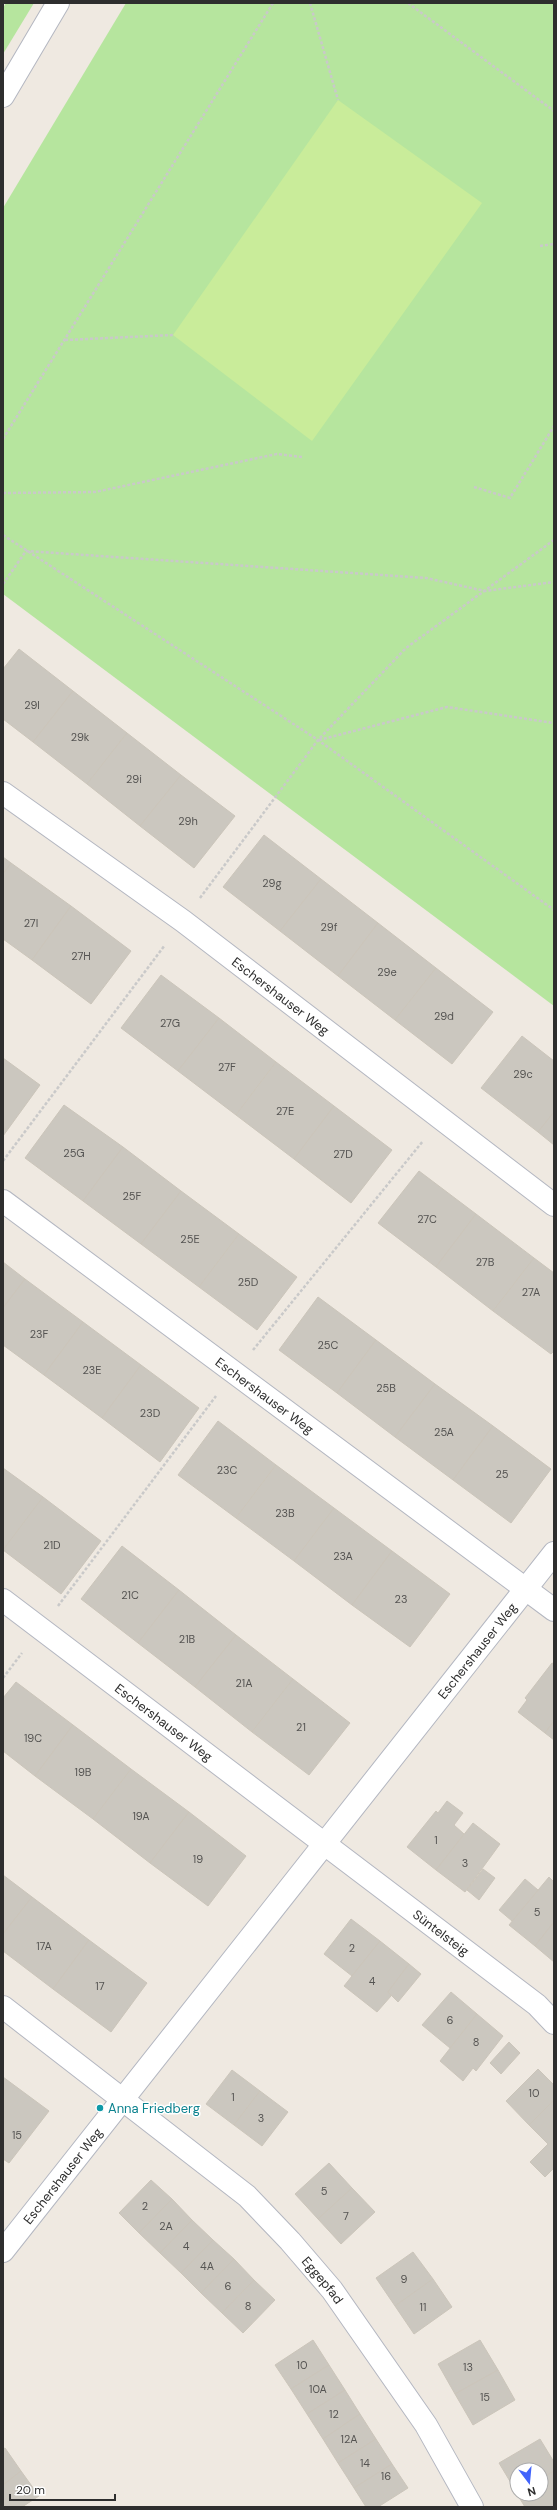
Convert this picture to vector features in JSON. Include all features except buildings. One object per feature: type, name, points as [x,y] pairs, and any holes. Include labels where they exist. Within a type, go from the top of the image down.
[{"type":"street","points":[[3,96],[58,3]]},
{"type":"street","name":"Eschershauser Weg","points":[[3,793],[183,920],[554,1205]]},
{"type":"street","name":"Eschershauser Weg","points":[[3,1201],[526,1590]]},
{"type":"street","name":"Eschershauser Weg","points":[[3,2251],[554,1553]]},
{"type":"street","points":[[526,1590],[554,1610]]},
{"type":"street","name":"Eschershauser Weg","points":[[3,1600],[325,1844]]},
{"type":"street","name":"Süntelsteig","points":[[325,1844],[537,2005],[554,2023]]},
{"type":"street","points":[[3,2007],[121,2100]]},
{"type":"street","name":"Eggepfad","points":[[121,2100],[247,2196],[290,2241],[332,2290],[426,2425],[472,2507]]},
{"type":"path","points":[[3,439],[273,3]]},
{"type":"path","points":[[310,3],[338,100]]},
{"type":"path","points":[[408,3],[554,111]]},
{"type":"path","points":[[540,246],[554,244]]},
{"type":"path","points":[[64,340],[173,335]]},
{"type":"path","points":[[474,487],[510,498],[554,426]]},
{"type":"path","points":[[3,493],[95,492],[277,454],[302,457]]},
{"type":"path","points":[[3,535],[318,740],[554,910]]},
{"type":"path","points":[[3,1161],[318,740],[406,648],[554,540]]},
{"type":"path","points":[[3,584],[26,551]]},
{"type":"path","points":[[26,551],[426,578],[485,591],[554,582]]},
{"type":"path","points":[[318,740],[447,708],[554,723]]},
{"type":"green space","points":[[6,3],[34,3],[3,54],[3,8]]},
{"type":"green space","points":[[126,3],[554,3],[554,1006],[3,594],[3,208]]},
{"type":"green space","points":[[338,100],[482,203],[312,441],[173,335]]},
{"type":"place","name":"Anna Friedberg","points":[[100,2108]]}]
